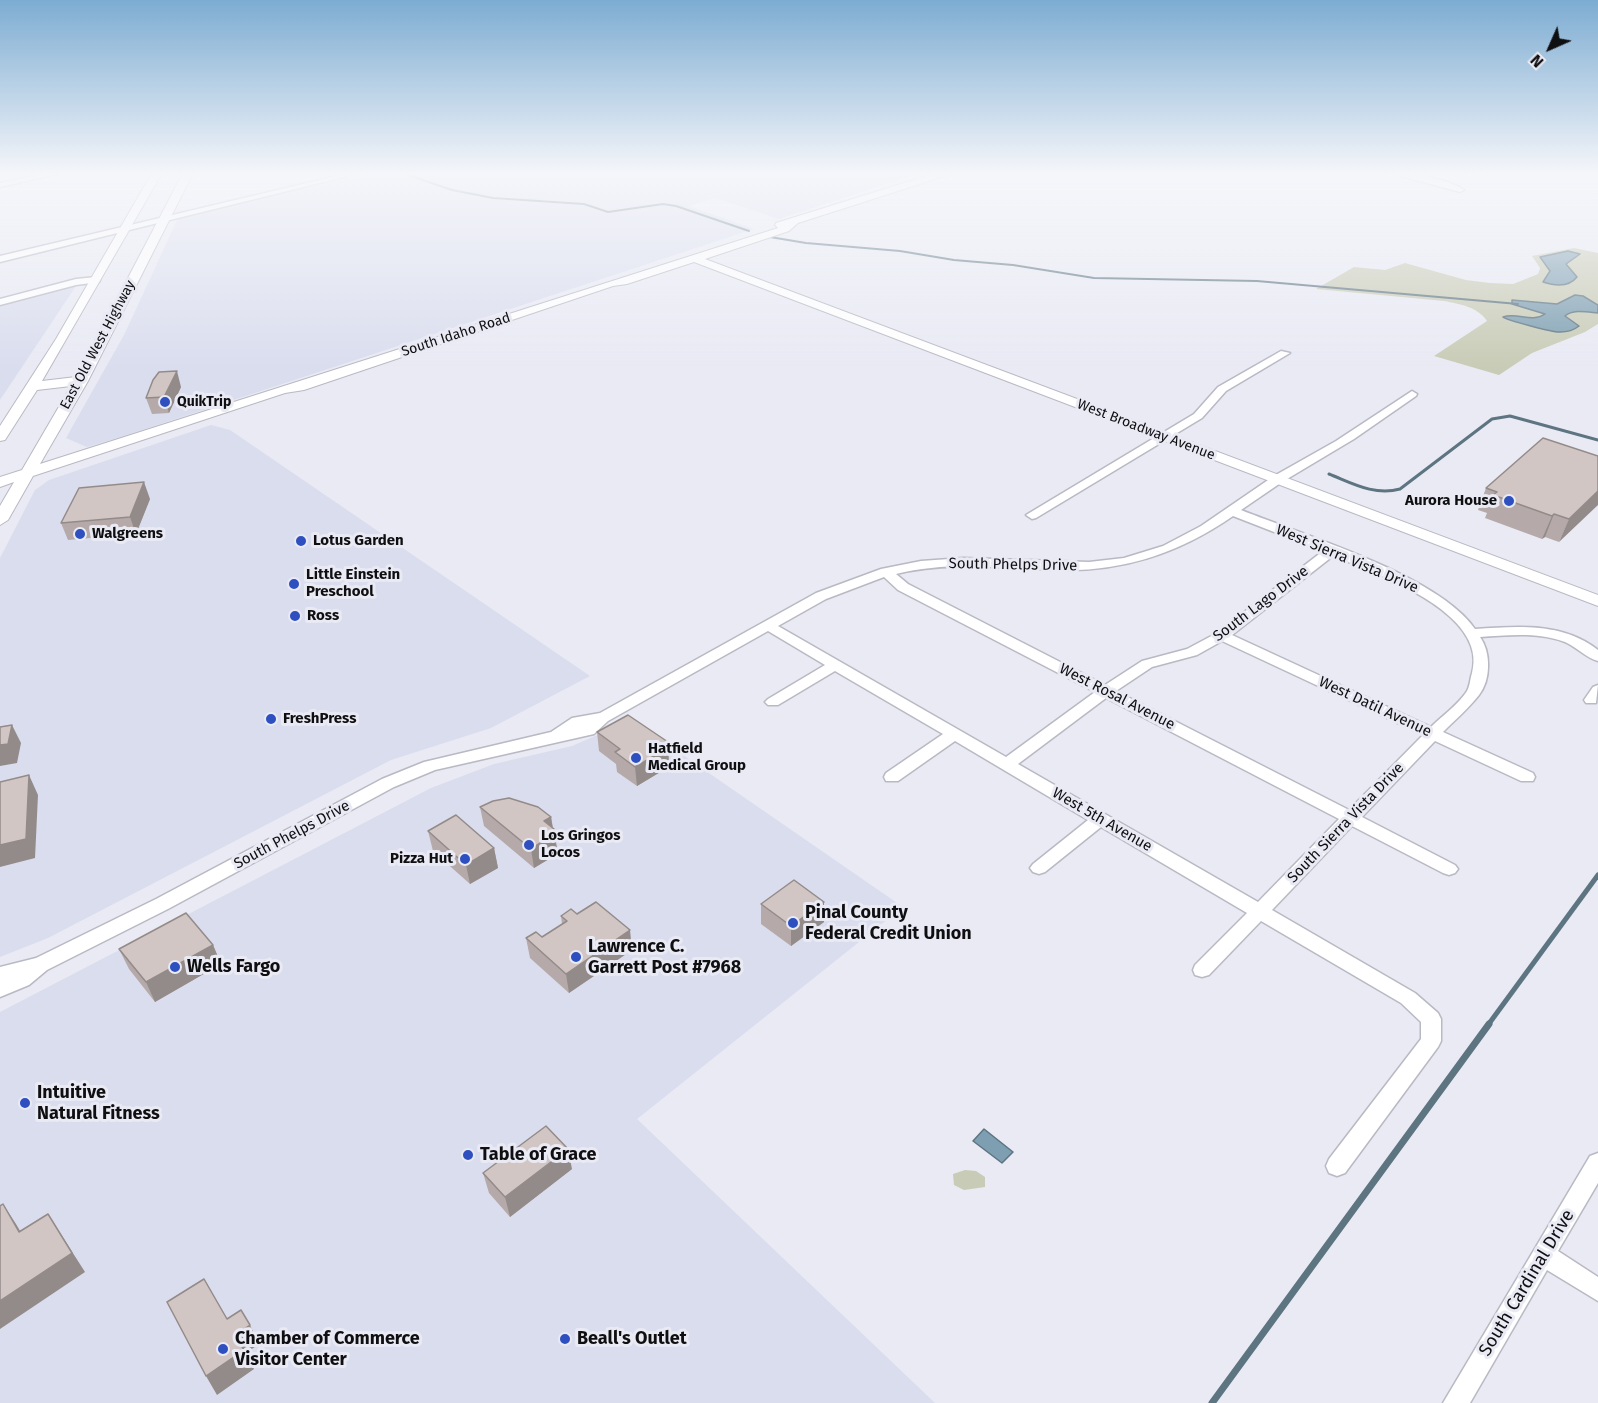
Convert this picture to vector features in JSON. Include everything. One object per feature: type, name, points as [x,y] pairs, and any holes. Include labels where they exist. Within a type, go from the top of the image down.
[{"type":"main road","points":[[0,437],[32,386],[85,320],[96,280],[119,238]]},
{"type":"main road","name":"East Old West Highway","points":[[0,520],[81,381],[153,238]]},
{"type":"main road","name":"South Idaho Road","points":[[612,283],[615,279],[744,238]]},
{"type":"main road","name":"South Idaho Road","points":[[0,490],[23,479],[283,389],[299,387],[612,283],[623,282],[694,259],[747,238]]},
{"type":"main road","name":"West Broadway Avenue","points":[[694,259],[1598,601]]},
{"type":"main road","points":[[85,320],[102,327],[101,342]]},
{"type":"main road","points":[[32,386],[81,381]]},
{"type":"main road","name":"South Idaho Road","points":[[0,482],[23,479]]},
{"type":"street","points":[[1,257],[82,238]]},
{"type":"street","points":[[0,302],[76,282],[96,280]]},
{"type":"street","points":[[1032,514],[1198,416],[1222,389],[1285,353]]},
{"type":"street","name":"South Phelps Drive","points":[[0,975],[40,964],[162,904],[388,783],[449,760],[556,736],[570,737],[598,726],[603,718],[821,596],[850,583],[886,572],[939,563],[982,562],[1062,567],[1122,562],[1161,552],[1183,543],[1412,394]]},
{"type":"street","name":"West Sierra Vista Drive","points":[[1232,511],[1332,550],[1421,589],[1460,618],[1471,633],[1483,661],[1482,677],[1474,692],[1434,734]]},
{"type":"street","name":"South Lago Drive","points":[[1006,765],[1105,691],[1147,664],[1192,652],[1222,636],[1332,550]]},
{"type":"street","name":"West Rosal Avenue","points":[[886,572],[903,587],[1449,869]]},
{"type":"street","name":"West 5th Avenue","points":[[769,626],[1408,998],[1431,1019],[1431,1041],[1336,1166]]},
{"type":"street","points":[[1471,633],[1545,632],[1577,642],[1598,657]]},
{"type":"street","name":"West Datil Avenue","points":[[1222,636],[1527,777]]},
{"type":"street","points":[[773,702],[836,664]]},
{"type":"street","points":[[892,777],[954,734]]},
{"type":"street","name":"South Sierra Vista Drive","points":[[1202,970],[1434,734]]},
{"type":"street","points":[[1039,868],[1100,819]]},
{"type":"street","name":"South Phelps Drive","points":[[0,989],[22,980],[40,964]]},
{"type":"street","name":"South Cardinal Drive","points":[[1456,1403],[1598,1163]]},
{"type":"street","points":[[1544,1254],[1598,1290]]},
{"type":"shaded area","points":[[169,238],[725,238],[121,437],[87,447],[66,438],[124,335]]},
{"type":"shaded area","points":[[1568,251],[1580,254],[1566,264],[1577,277],[1570,283],[1562,285],[1543,282],[1550,271],[1540,257]]},
{"type":"shaded area","points":[[76,286],[0,400],[0,306]]},
{"type":"shaded area","points":[[1575,295],[1583,296],[1598,305],[1598,313],[1572,312],[1565,316],[1579,326],[1575,329],[1560,332],[1503,317],[1535,318],[1545,314],[1512,304],[1512,300],[1557,304]]},
{"type":"shaded area","points":[[211,425],[230,430],[590,676],[491,728],[391,760],[48,938],[0,957],[0,558],[35,490],[49,480]]},
{"type":"shaded area","points":[[632,720],[903,907],[637,1119],[935,1403],[0,1403],[0,1012],[431,788],[494,764],[572,746]]},
{"type":"shaded area","points":[[984,1129],[1013,1152],[1002,1163],[973,1141]]},
{"type":"green space","points":[[1574,248],[1598,253],[1598,324],[1585,332],[1532,353],[1499,375],[1434,356],[1487,321],[1474,309],[1444,301],[1316,289],[1354,267],[1385,270],[1405,263],[1466,280],[1513,284],[1538,274],[1540,268],[1532,256]]},
{"type":"green space","points":[[965,1170],[976,1171],[985,1177],[985,1187],[964,1190],[954,1185],[953,1174]]},
{"type":"building","points":[[177,371],[164,397],[146,398],[159,372]]},
{"type":"building","points":[[1543,438],[1598,456],[1598,491],[1569,519],[1554,514],[1552,516],[1493,495],[1497,492],[1486,488]]},
{"type":"building","points":[[144,482],[130,517],[61,523],[79,488]]},
{"type":"building","points":[[628,715],[668,742],[657,749],[661,752],[635,767],[615,752],[620,749],[597,732]]},
{"type":"building","points":[[12,725],[8,744],[0,745],[0,727]]},
{"type":"building","points":[[29,775],[26,839],[0,845],[0,782]]},
{"type":"building","points":[[509,798],[538,807],[551,817],[544,821],[554,829],[547,833],[551,836],[531,849],[480,807],[493,801]]},
{"type":"building","points":[[456,815],[494,848],[466,865],[428,831]]},
{"type":"building","points":[[794,880],[824,902],[791,926],[761,904]]},
{"type":"building","points":[[596,902],[630,930],[566,974],[526,938],[536,932],[542,937],[567,921],[561,916],[571,909],[577,914]]},
{"type":"building","points":[[186,913],[213,945],[146,982],[119,949]]},
{"type":"building","points":[[546,1126],[568,1149],[505,1197],[483,1173]]},
{"type":"building","points":[[3,1204],[19,1232],[48,1214],[72,1253],[0,1301],[0,1206]]},
{"type":"building","name":"Chamber of Commerce Visitor Center","points":[[204,1279],[227,1319],[241,1310],[250,1325],[235,1335],[244,1350],[206,1376],[167,1302]]},
{"type":"waterway","points":[[779,238],[1013,265],[1094,278],[1257,281],[1518,304]]},
{"type":"waterway","points":[[1329,474],[1372,490],[1400,489],[1492,419],[1510,416],[1598,440]]},
{"type":"waterway","points":[[1488,1025],[1598,875]]},
{"type":"waterway","points":[[1212,1403],[1489,1024]]},
{"type":"place","name":"QuikTrip","points":[[165,402]]},
{"type":"place","name":"Aurora House","points":[[1509,501]]},
{"type":"place","name":"Walgreens","points":[[80,534]]},
{"type":"place","name":"Lotus Garden","points":[[301,541]]},
{"type":"place","name":"Little Einstein Preschool","points":[[294,584]]},
{"type":"place","name":"Ross","points":[[295,616]]},
{"type":"place","name":"FreshPress","points":[[271,719]]},
{"type":"place","name":"Hatfield Medical Group","points":[[636,758]]},
{"type":"place","name":"Los Gringos Locos","points":[[529,845]]},
{"type":"place","name":"Pizza Hut","points":[[465,859]]},
{"type":"place","name":"Pinal County Federal Credit Union","points":[[793,923]]},
{"type":"place","name":"Lawrence C. Garrett Post #7968","points":[[576,957]]},
{"type":"place","name":"Wells Fargo","points":[[175,967]]},
{"type":"place","name":"Intuitive Natural Fitness","points":[[25,1103]]},
{"type":"place","name":"Table of Grace","points":[[468,1155]]},
{"type":"place","name":"Beall's Outlet","points":[[565,1339]]},
{"type":"place","name":"Chamber of Commerce Visitor Center","points":[[223,1349]]}]
